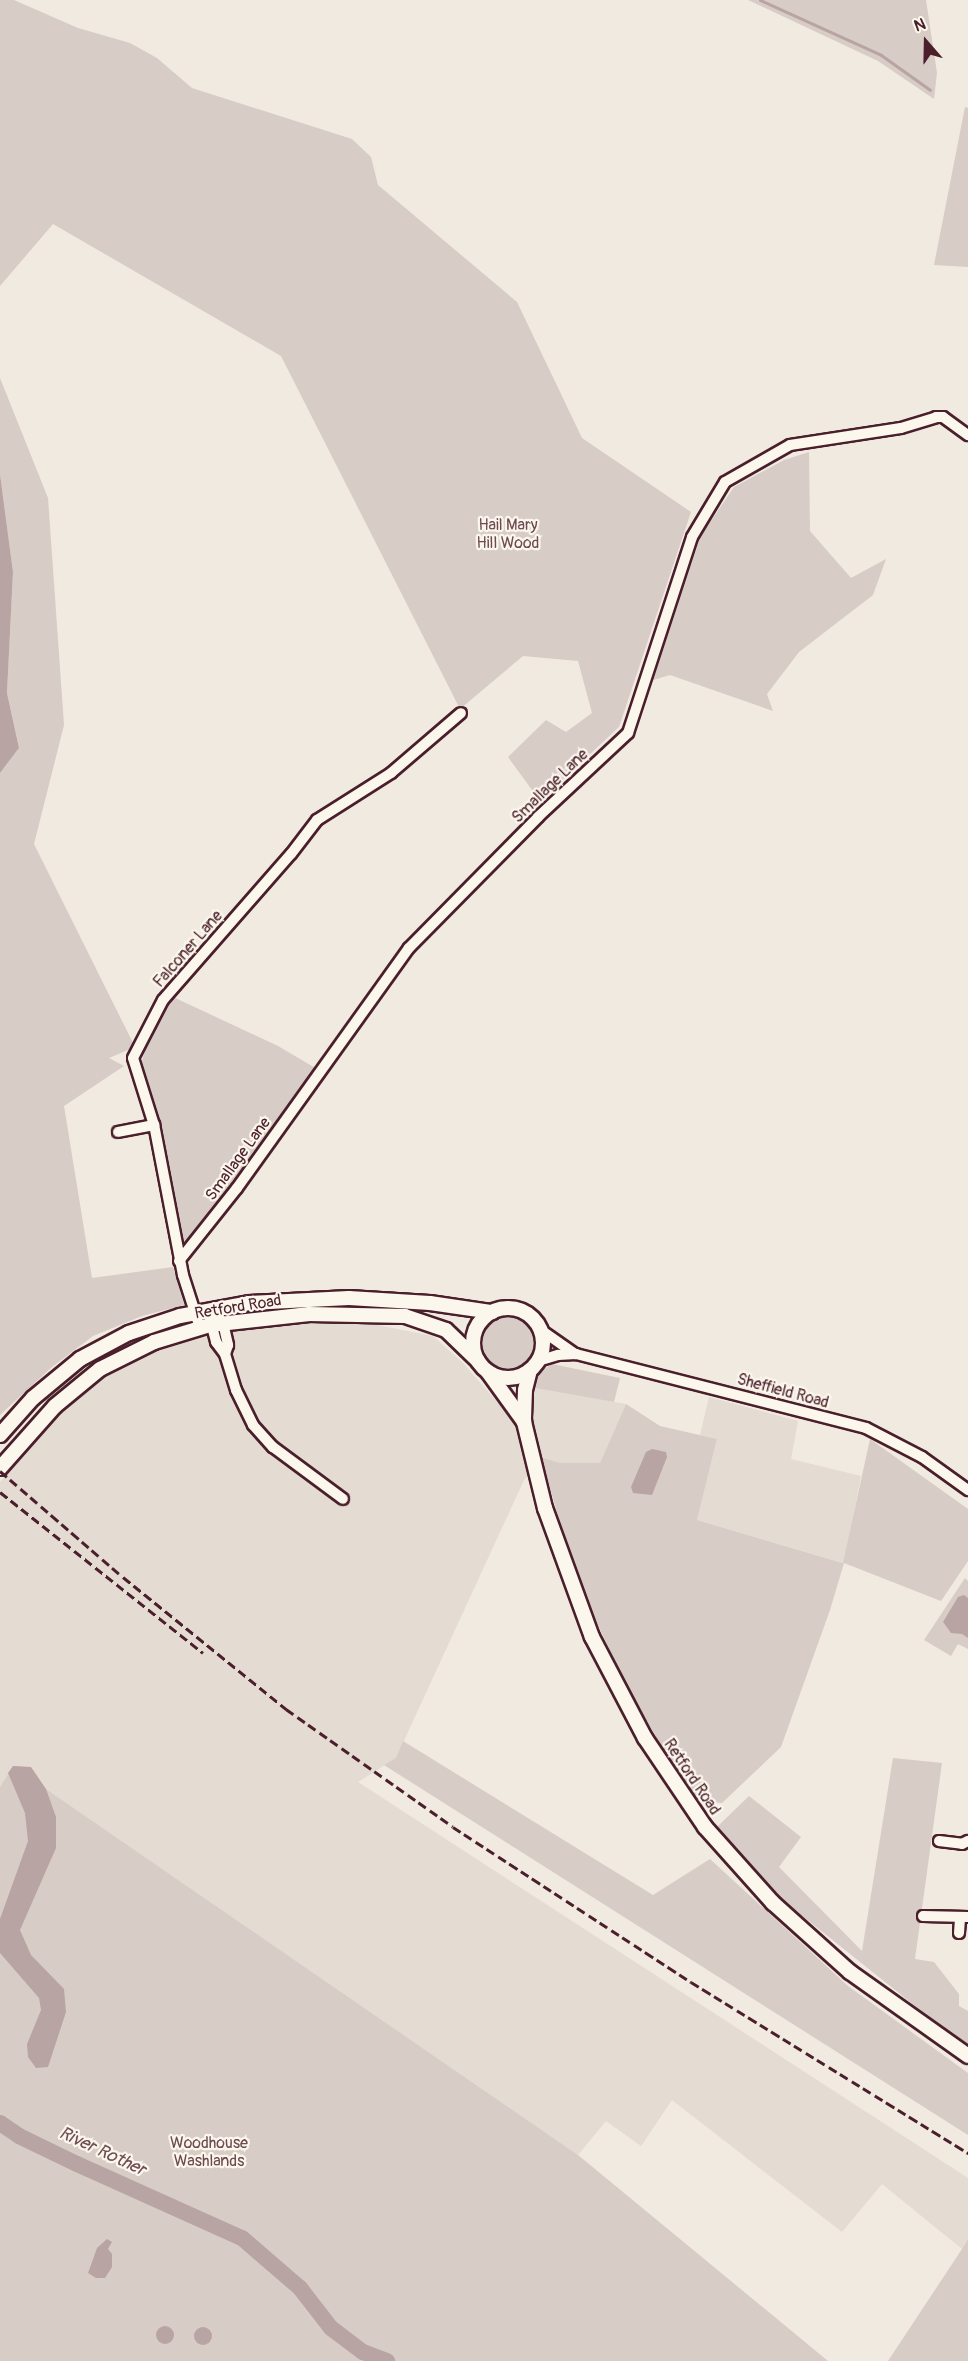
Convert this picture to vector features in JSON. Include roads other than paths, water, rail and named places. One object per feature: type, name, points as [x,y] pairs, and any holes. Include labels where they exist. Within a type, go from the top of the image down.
[{"type":"main road","name":"Retford Road","points":[[0,1435],[33,1398],[91,1352],[129,1333],[196,1312],[298,1299],[349,1298],[400,1300],[492,1312]]},
{"type":"main road","points":[[511,1308],[520,1310],[536,1322],[541,1330],[542,1351],[534,1366],[513,1378],[494,1375],[482,1366],[474,1353],[474,1334],[484,1317],[492,1312],[511,1308]]},
{"type":"main road","name":"Retford Road","points":[[0,1468],[55,1406],[100,1369],[154,1342],[211,1325],[309,1314],[405,1316],[446,1330],[482,1366],[524,1422]]},
{"type":"main road","name":"Retford Road","points":[[534,1366],[525,1390],[524,1422],[545,1508],[592,1637],[645,1738],[705,1827],[773,1903],[850,1972],[968,2056]]},
{"type":"street","name":"Smallage Lane","points":[[179,1261],[237,1188],[409,948],[538,817],[628,733],[692,537],[724,482],[790,445],[901,428],[936,417],[943,417],[968,435]]},
{"type":"street","name":"Falconer Lane","points":[[343,1499],[273,1448],[252,1425],[236,1390],[225,1354],[228,1345],[196,1312],[179,1261],[154,1125],[133,1061],[163,1000],[291,854],[317,820],[391,772],[461,713]]},
{"type":"street","points":[[118,1132],[154,1125]]},
{"type":"street","points":[[211,1325],[212,1309]]},
{"type":"street","name":"Sheffield Road","points":[[541,1330],[576,1354]]},
{"type":"street","name":"Sheffield Road","points":[[534,1366],[558,1355],[576,1354],[866,1428],[922,1457],[968,1490]]},
{"type":"street","points":[[939,1841],[962,1844],[968,1841]]},
{"type":"street","points":[[923,1917],[964,1917],[958,1932]]},
{"type":"waterway","points":[[760,0],[881,55],[930,90]]},
{"type":"waterway","name":"River Rother","points":[[0,2123],[19,2136],[77,2164],[242,2238],[300,2288],[331,2328],[363,2352],[387,2361]]},
{"type":"railway","points":[[0,1471],[123,1577],[286,1709],[453,1827],[691,1982],[968,2153]]},
{"type":"railway","points":[[0,1492],[203,1653]]},
{"type":"park label","name":"Hail Mary Hill Wood","points":[[508,534]]},
{"type":"park label","name":"Woodhouse Washlands","points":[[209,2152]]}]
